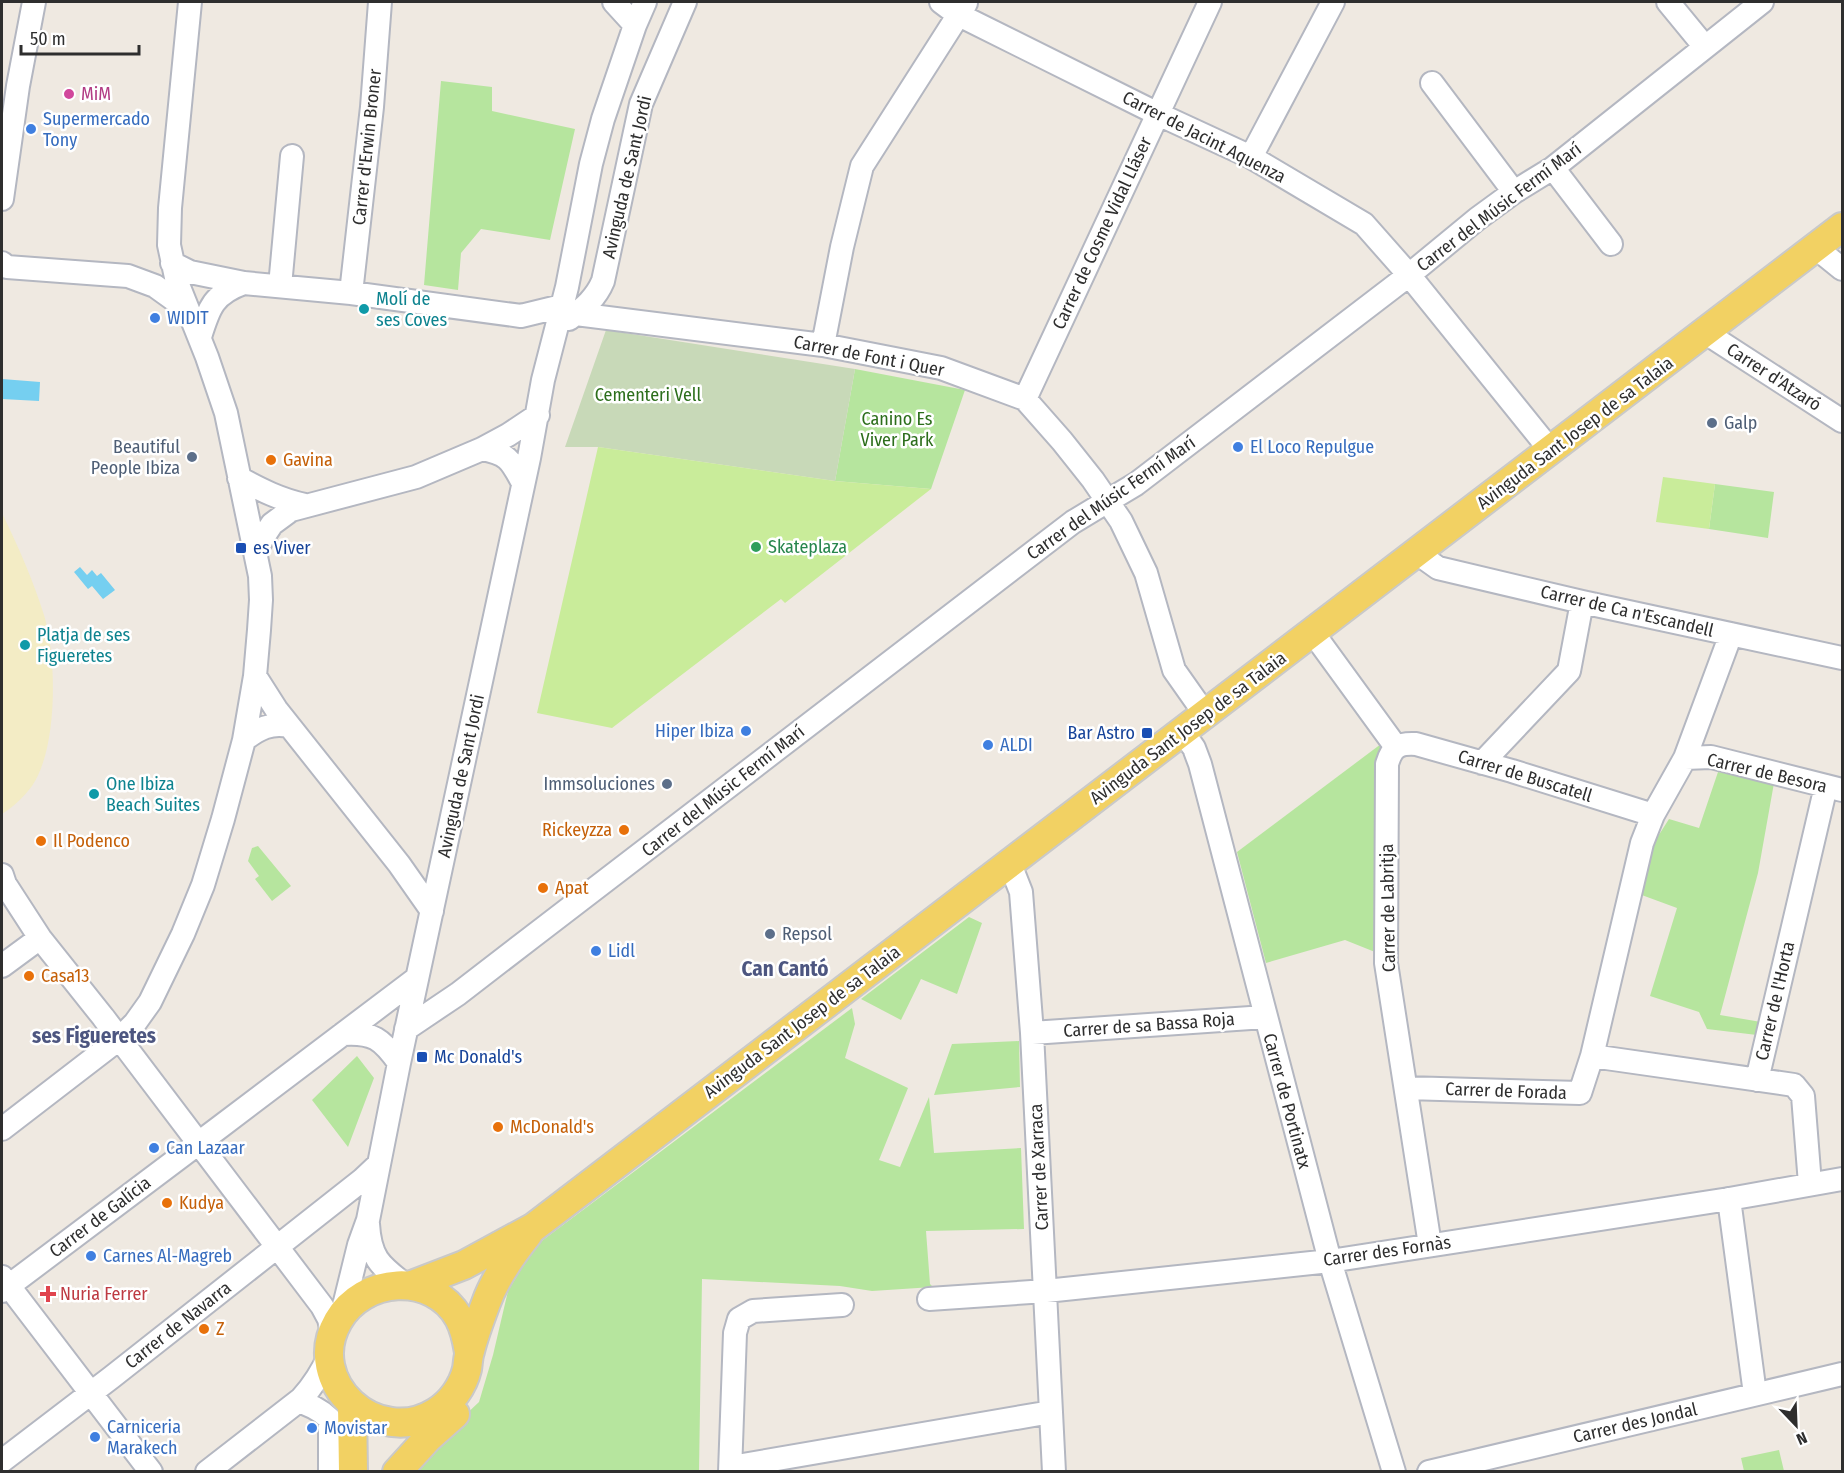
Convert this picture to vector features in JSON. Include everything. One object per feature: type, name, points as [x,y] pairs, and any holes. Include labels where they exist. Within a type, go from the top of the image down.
[{"type":"main road","name":"Avinguda Sant Josep de sa Talaia","points":[[534,1227],[1842,227]]},
{"type":"main road","points":[[396,1472],[405,1450],[461,1386],[467,1370],[469,1352],[496,1281],[518,1246],[534,1227]]},
{"type":"main road","points":[[345,1468],[344,1408],[332,1371],[335,1334],[354,1301],[369,1291],[386,1286],[408,1285],[464,1265],[534,1227]]},
{"type":"main road","points":[[396,1472],[428,1438],[456,1414],[471,1395],[478,1376],[496,1281]]},
{"type":"main road","points":[[408,1285],[430,1291],[446,1302],[458,1316],[466,1334],[469,1352]]},
{"type":"main road","points":[[344,1408],[384,1422],[402,1423],[420,1420],[437,1412]]},
{"type":"street","points":[[2,199],[18,86],[34,2]]},
{"type":"street","points":[[2,1129],[119,1040],[150,1002],[183,934],[203,885],[244,740],[255,676],[261,600],[256,552],[226,413],[200,337],[177,282],[170,254],[170,208],[190,2]]},
{"type":"street","name":"Carrer d'Erwin Broner","points":[[351,292],[372,106],[380,2]]},
{"type":"street","points":[[614,2],[635,25]]},
{"type":"street","name":"Avinguda de Sant Jordi","points":[[207,1472],[298,1406],[322,1372],[335,1334],[368,1220],[406,1029],[553,341],[569,302],[591,164],[603,118],[645,2]]},
{"type":"street","name":"Avinguda de Sant Jordi","points":[[569,302],[592,300],[603,281],[641,104],[685,2]]},
{"type":"street","name":"Carrer de Cosme Vidal Lláser","points":[[1025,399],[1210,2]]},
{"type":"street","points":[[1251,157],[1333,2]]},
{"type":"street","points":[[1668,2],[1705,47]]},
{"type":"street","name":"Carrer del Músic Fermí Marí","points":[[406,1029],[458,994],[1064,529],[1136,484],[1409,275],[1477,219],[1514,192],[1553,168],[1762,2]]},
{"type":"street","points":[[823,345],[842,247],[862,166],[955,6]]},
{"type":"street","name":"Carrer de Jacint Aquenza","points":[[955,6],[1158,114],[1251,157],[1364,224],[1409,275],[1551,451]]},
{"type":"street","points":[[1432,83],[1514,192]]},
{"type":"street","points":[[280,286],[292,156]]},
{"type":"street","points":[[1553,168],[1611,244]]},
{"type":"street","points":[[1816,248],[1842,269]]},
{"type":"street","points":[[128,276],[170,254]]},
{"type":"street","points":[[170,254],[190,272],[244,283],[351,292],[521,316],[569,302]]},
{"type":"street","points":[[2,263],[7,267],[128,276],[155,286],[187,309]]},
{"type":"street","points":[[200,337],[207,314],[215,300],[231,288],[244,283]]},
{"type":"street","name":"Carrer de Font i Quer","points":[[569,302],[823,345],[941,368],[961,369],[1025,399],[1062,441],[1121,521],[1146,573],[1174,670],[1205,714]]},
{"type":"street","points":[[521,316],[553,341]]},
{"type":"street","name":"Carrer d'Atzaró","points":[[1706,333],[1842,421]]},
{"type":"street","points":[[256,552],[272,524],[291,510],[416,477],[482,449],[538,415]]},
{"type":"street","points":[[482,449],[497,452],[506,457],[523,483]]},
{"type":"street","points":[[239,477],[273,496],[305,505]]},
{"type":"street","name":"Carrer de Ca n'Escandell","points":[[1417,553],[1438,568],[1582,602],[1842,658]]},
{"type":"street","points":[[1482,763],[1569,671],[1582,602]]},
{"type":"street","points":[[1313,633],[1395,747]]},
{"type":"street","points":[[1685,758],[1731,634]]},
{"type":"street","points":[[255,676],[289,726],[399,864],[432,911]]},
{"type":"street","points":[[244,740],[261,728],[270,725],[289,726]]},
{"type":"street","name":"Carrer de Portinatx","points":[[1182,731],[1194,748],[1200,764],[1330,1261],[1394,1472]]},
{"type":"street","name":"Carrer de Buscatell","points":[[1395,747],[1416,744],[1653,815]]},
{"type":"street","name":"Carrer de Labritja","points":[[1395,747],[1390,753],[1387,764],[1386,963],[1430,1245]]},
{"type":"street","name":"Carrer de Besora","points":[[1592,1056],[1642,843],[1653,815],[1685,758],[1711,757],[1834,788]]},
{"type":"street","name":"Carrer de l'Horta","points":[[1810,1184],[1803,1096],[1794,1085],[1757,1080],[1834,788]]},
{"type":"street","points":[[399,864],[408,868],[419,868],[443,857]]},
{"type":"street","name":"Carrer de Xarraca","points":[[1010,864],[1021,892],[1032,1033],[1054,1472]]},
{"type":"street","points":[[2,875],[5,884],[34,928],[322,1306],[335,1334]]},
{"type":"street","points":[[2,966],[34,928]]},
{"type":"street","name":"Carrer de Galícia","points":[[4,1284],[199,1143],[417,978]]},
{"type":"street","name":"Carrer de sa Bassa Roja","points":[[1032,1033],[1265,1017]]},
{"type":"street","points":[[343,1034],[359,1033],[379,1039],[399,1063]]},
{"type":"street","points":[[1592,1056],[1757,1080]]},
{"type":"street","name":"Carrer de Forada","points":[[1406,1088],[1580,1093],[1592,1056]]},
{"type":"street","name":"Carrer de Navarra","points":[[2,1461],[362,1180],[379,1164]]},
{"type":"street","name":"Carrer des Fornàs","points":[[929,1299],[1046,1291],[1330,1261],[1730,1199],[1842,1179]]},
{"type":"street","points":[[1730,1199],[1755,1394]]},
{"type":"street","name":"Avinguda de Sant Jordi","points":[[368,1220],[370,1246],[376,1260],[383,1268],[408,1285]]},
{"type":"street","points":[[4,1284],[151,1472]]},
{"type":"street","points":[[842,1305],[753,1311],[739,1319],[735,1333],[731,1469],[1051,1412]]},
{"type":"street","name":"Carrer des Jondal","points":[[1429,1472],[1842,1374]]},
{"type":"street","points":[[298,1406],[325,1400],[344,1408]]},
{"type":"green space","points":[[441,81],[492,87],[492,111],[575,129],[550,240],[481,229],[461,253],[458,290],[424,285]]},
{"type":"green space","name":"Cementeri Vell","points":[[606,330],[855,369],[835,481],[598,447],[565,447]]},
{"type":"green space","name":"Canino Es Viver Park","points":[[855,369],[965,390],[931,489],[835,481]]},
{"type":"green space","points":[[598,447],[835,481],[931,489],[785,603],[781,599],[612,728],[537,713]]},
{"type":"green space","points":[[1663,477],[1715,484],[1709,529],[1656,522]]},
{"type":"green space","points":[[1715,484],[1774,492],[1768,538],[1709,529]]},
{"type":"green space","points":[[1381,744],[1380,954],[1345,940],[1266,963],[1237,852]]},
{"type":"green space","points":[[1718,772],[1774,783],[1758,873],[1720,1015],[1761,1022],[1757,1035],[1707,1029],[1699,1012],[1650,996],[1677,908],[1639,894],[1648,852],[1669,819],[1699,828]]},
{"type":"green space","points":[[258,846],[291,886],[272,901],[255,879],[259,876],[248,861],[252,848]]},
{"type":"green space","points":[[969,917],[982,923],[957,994],[921,979],[901,1020],[861,999]]},
{"type":"green space","points":[[852,1008],[855,1024],[845,1058],[908,1088],[879,1160],[900,1167],[929,1097],[934,1153],[1021,1148],[1024,1229],[926,1231],[930,1284],[933,1287],[872,1291],[840,1286],[702,1279],[699,1471],[412,1472],[442,1437],[479,1402],[508,1291],[535,1246]]},
{"type":"green space","points":[[1019,1041],[1020,1087],[934,1095],[952,1044]]},
{"type":"green space","points":[[357,1056],[374,1078],[348,1147],[312,1100]]},
{"type":"green space","points":[[1779,1450],[1784,1471],[1744,1471],[1741,1458]]},
{"type":"sand","name":"Platja de ses Figueretes","points":[[2,513],[25,563],[44,615],[51,655],[53,702],[51,727],[41,770],[25,794],[2,814]]},
{"type":"water","points":[[2,379],[40,382],[39,401],[2,399]]},
{"type":"water","points":[[80,567],[87,575],[92,570],[97,576],[101,573],[115,590],[103,599],[92,586],[88,589],[74,572]]},
{"type":"place","name":"MiM","points":[[69,94]]},
{"type":"place","name":"Supermercado Tony","points":[[31,129]]},
{"type":"place","name":"Molí de ses Coves","points":[[364,309]]},
{"type":"place","name":"WIDIT","points":[[155,318]]},
{"type":"place","name":"Galp","points":[[1712,423]]},
{"type":"place","name":"El Loco Repulgue","points":[[1238,447]]},
{"type":"place","name":"Beautiful People Ibiza","points":[[192,457]]},
{"type":"place","name":"Gavina","points":[[271,460]]},
{"type":"place","name":"Skateplaza","points":[[756,547]]},
{"type":"place","name":"es Viver","points":[[241,548]]},
{"type":"place","name":"Platja de ses Figueretes","points":[[25,645]]},
{"type":"place","name":"Hiper Ibiza","points":[[746,731]]},
{"type":"place","name":"Bar Astro","points":[[1147,733]]},
{"type":"place","name":"ALDI","points":[[988,745]]},
{"type":"place","name":"Immsoluciones","points":[[667,784]]},
{"type":"place","name":"One Ibiza Beach Suites","points":[[94,794]]},
{"type":"place","name":"Rickeyzza","points":[[624,830]]},
{"type":"place","name":"Il Podenco","points":[[41,841]]},
{"type":"place","name":"Apat","points":[[543,888]]},
{"type":"place","name":"Repsol","points":[[770,934]]},
{"type":"place","name":"Lidl","points":[[596,951]]},
{"type":"place","name":"Casa13","points":[[29,976]]},
{"type":"place","name":"Mc Donald's","points":[[422,1057]]},
{"type":"place","name":"McDonald's","points":[[498,1127]]},
{"type":"place","name":"Can Lazaar","points":[[154,1148]]},
{"type":"place","name":"Kudya","points":[[167,1203]]},
{"type":"place","name":"Carnes Al-Magreb","points":[[91,1256]]},
{"type":"place","name":"Nuria Ferrer","points":[[48,1294]]},
{"type":"place","name":"Z","points":[[204,1329]]},
{"type":"place","name":"Movistar","points":[[312,1428]]},
{"type":"place","name":"Carniceria Marakech","points":[[95,1437]]},
{"type":"district","name":"Can Cantó","points":[[785,969]]},
{"type":"district","name":"ses Figueretes","points":[[94,1036]]}]
